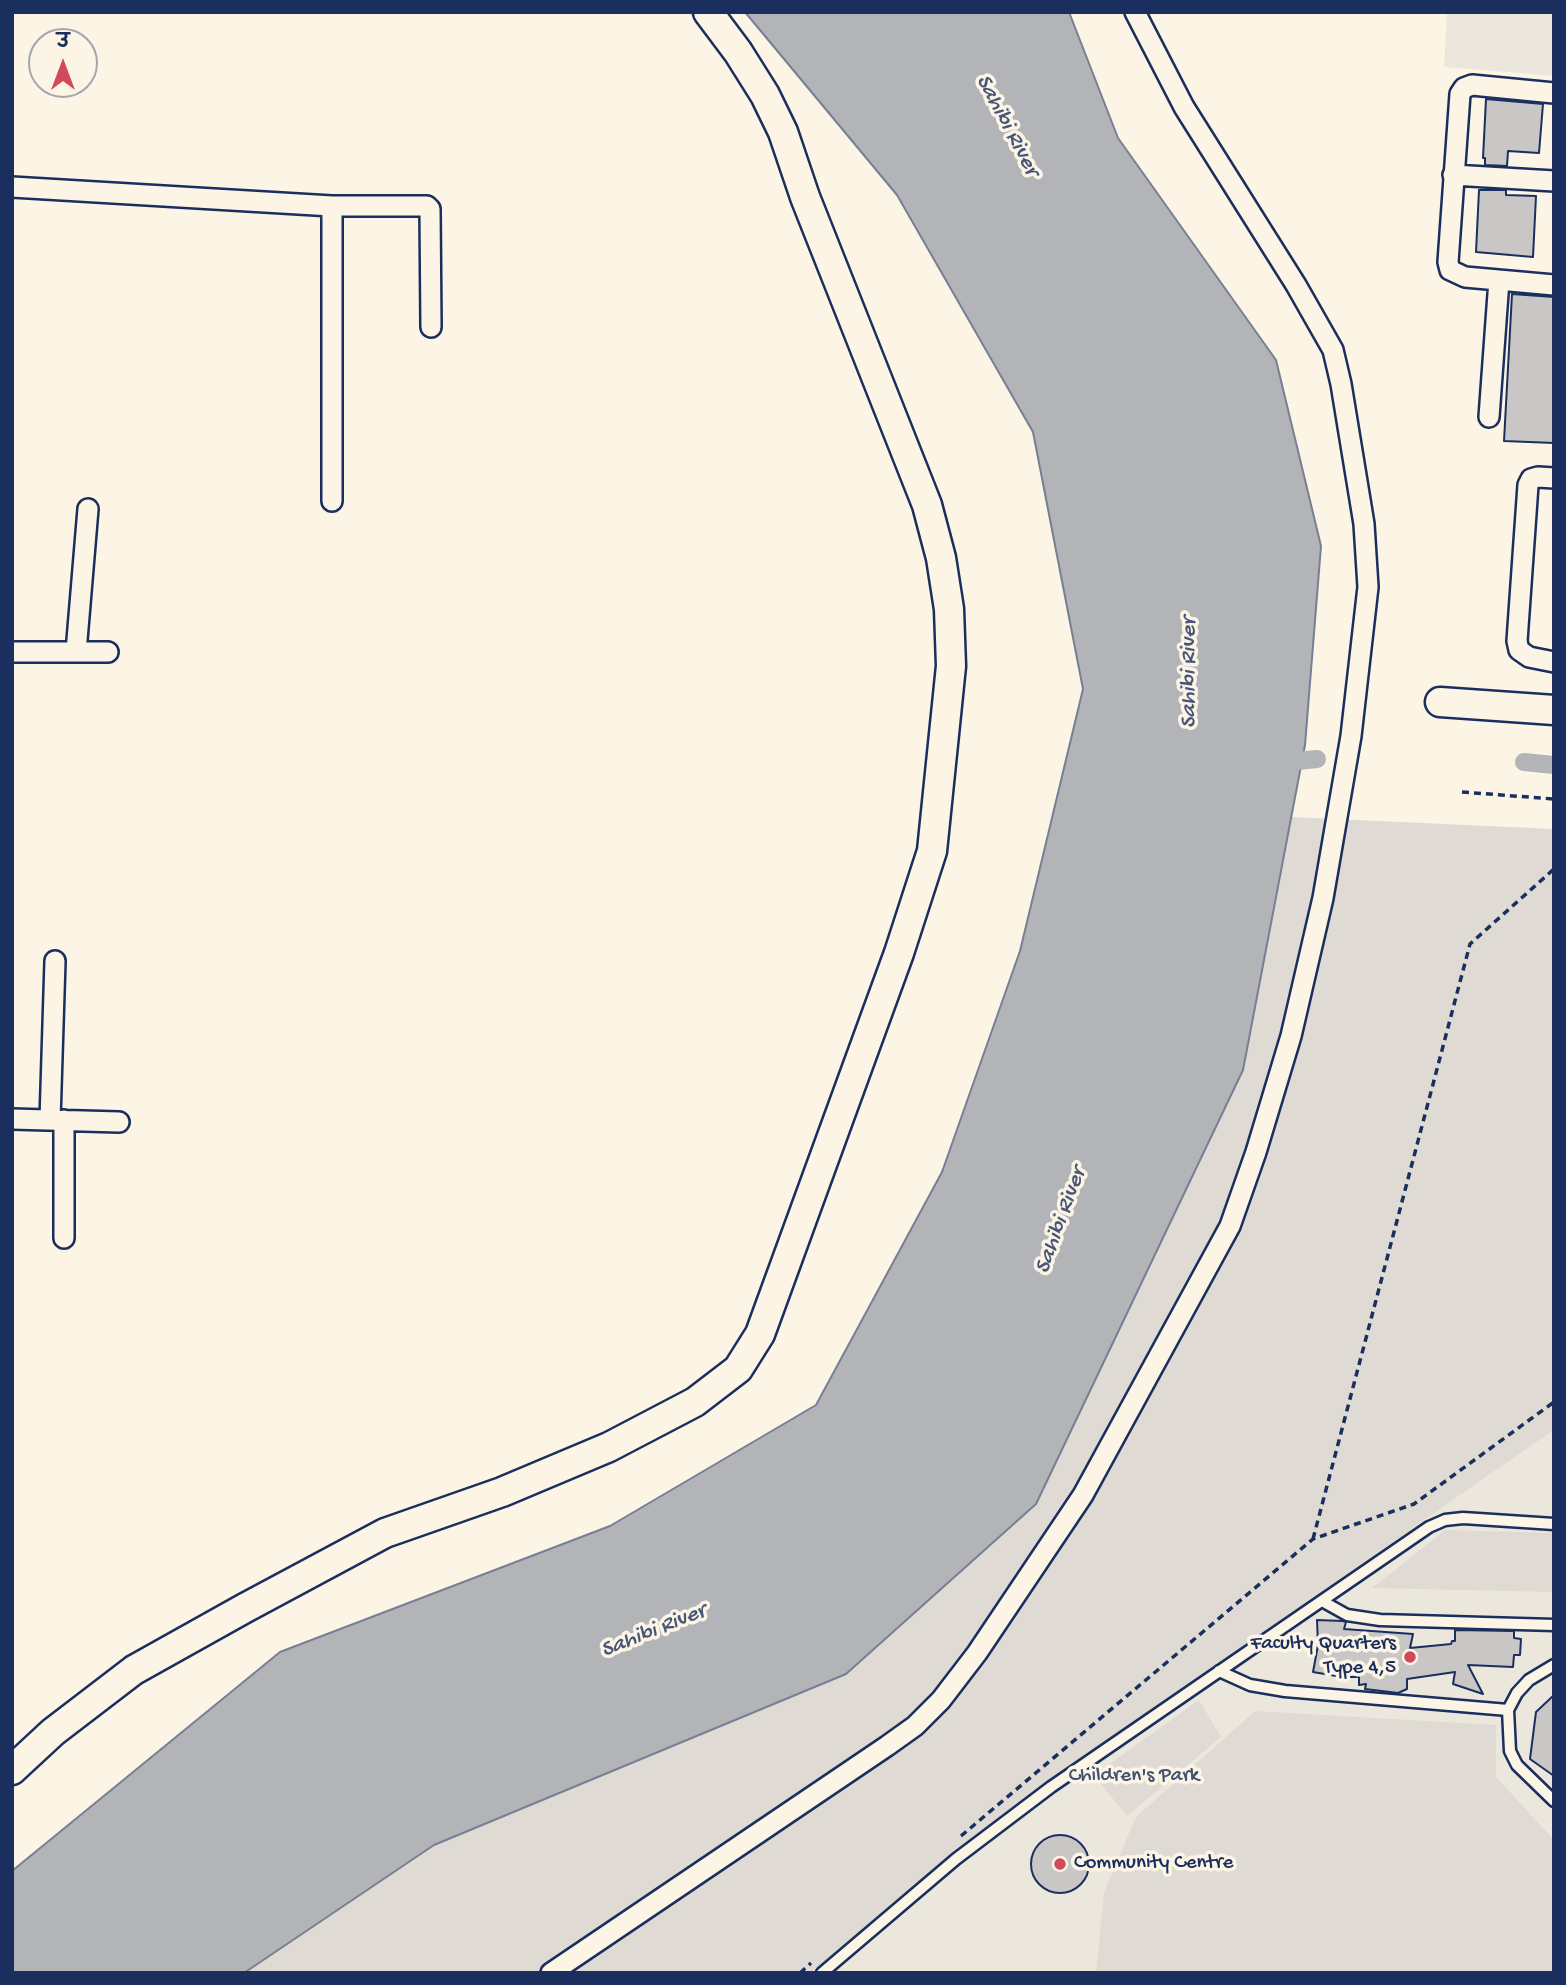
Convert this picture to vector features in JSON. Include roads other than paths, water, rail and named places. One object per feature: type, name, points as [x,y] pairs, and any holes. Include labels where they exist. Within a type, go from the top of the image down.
[{"type":"street","points":[[12,1770],[53,1732],[134,1670],[245,1608],[385,1533],[502,1492],[597,1452],[695,1402],[738,1369],[760,1334],[894,966],[932,851],[951,654],[949,609],[941,558],[927,505],[805,197],[783,132],[765,95],[708,12]]},
{"type":"street","points":[[551,1973],[887,1746],[915,1726],[941,1700],[977,1653],[1083,1495],[1230,1226],[1283,1063],[1323,898],[1351,736],[1368,587],[1364,524],[1333,350],[1296,285],[1184,107],[1135,12]]},
{"type":"street","points":[[1554,93],[1472,85],[1464,88],[1460,94],[1448,262],[1450,270],[1465,277],[1554,285]]},
{"type":"street","points":[[1453,174],[1554,181]]},
{"type":"street","points":[[12,187],[332,206],[427,206],[430,209],[431,327]]},
{"type":"street","points":[[332,206],[332,501]]},
{"type":"street","points":[[1489,417],[1499,280]]},
{"type":"street","points":[[1554,478],[1531,479],[1528,485],[1517,641],[1519,650],[1529,657],[1554,662]]},
{"type":"street","points":[[76,652],[88,509]]},
{"type":"street","points":[[12,652],[108,652]]},
{"type":"street","points":[[1554,691],[1443,693],[1554,710]]},
{"type":"street","points":[[55,961],[57,1120],[64,1238]]},
{"type":"street","points":[[12,1119],[119,1122]]},
{"type":"lane","points":[[822,1973],[956,1859],[1051,1787],[1429,1527],[1445,1520],[1462,1518],[1554,1524]]},
{"type":"lane","points":[[1322,1601],[1347,1615],[1380,1620],[1554,1625]]},
{"type":"lane","points":[[1554,1665],[1529,1680],[1517,1693],[1508,1710],[1510,1751],[1517,1765],[1554,1801]]},
{"type":"lane","points":[[1220,1671],[1250,1685],[1285,1691],[1508,1710]]},
{"type":"water","name":"Sahibi River","points":[[745,12],[1069,12],[1118,138],[1276,360],[1321,546],[1305,745],[1243,1070],[1036,1504],[846,1674],[434,1845],[244,1973],[12,1973],[12,1871],[280,1652],[610,1526],[816,1405],[942,1172],[1020,951],[1083,689],[1033,432],[897,195]]},
{"type":"waterway","points":[[1279,763],[1317,759]]},
{"type":"waterway","points":[[1524,762],[1554,765]]},
{"type":"place","name":"Faculty Quarters Type 4,5","points":[[1410,1657]]},
{"type":"place","name":"Community Centre","points":[[1060,1864]]},
{"type":"park label","name":"Children's Park","points":[[1134,1777]]}]
